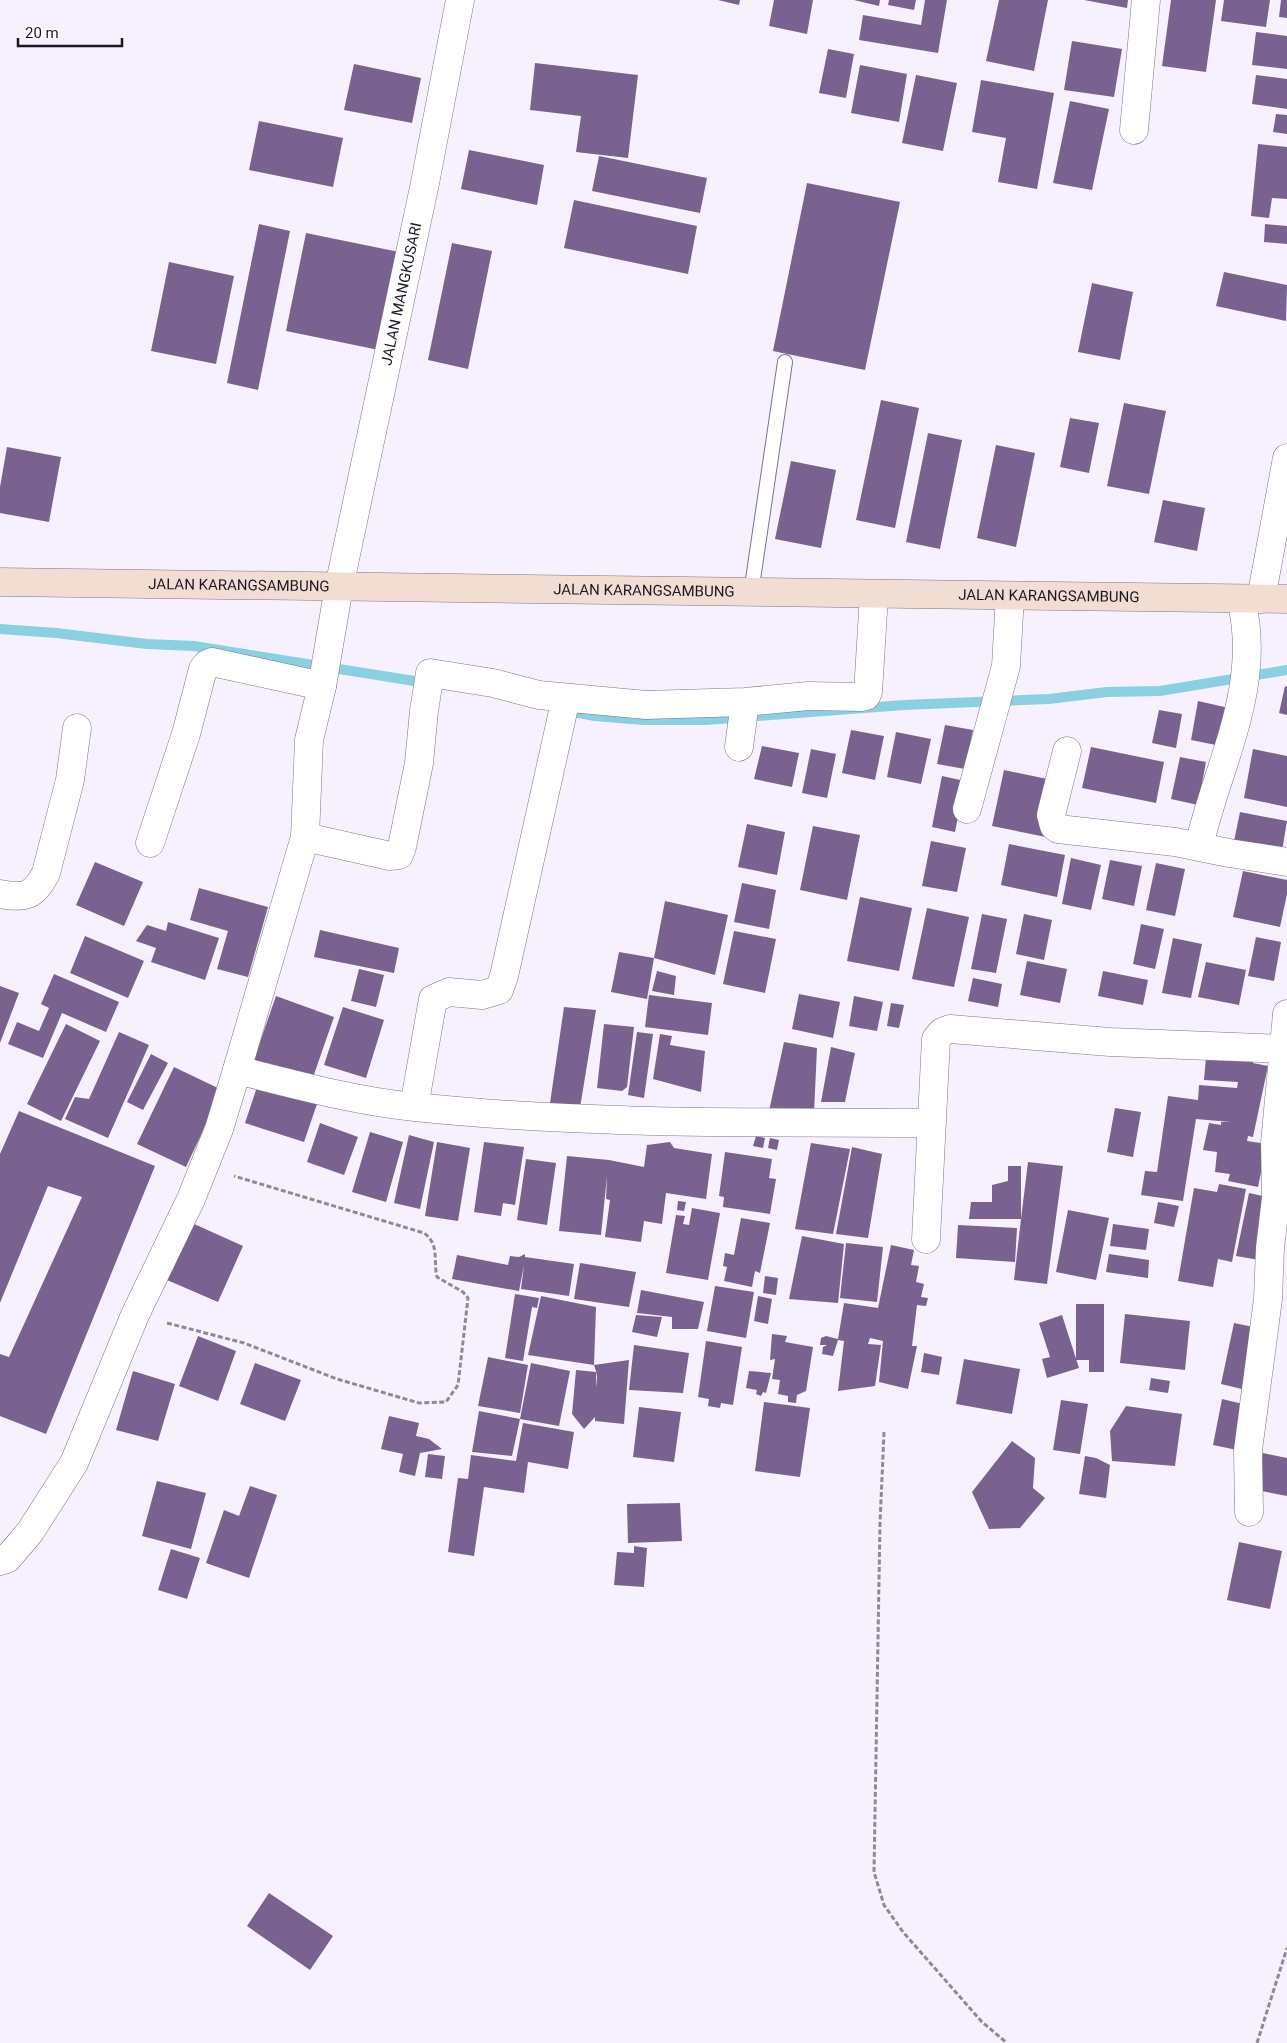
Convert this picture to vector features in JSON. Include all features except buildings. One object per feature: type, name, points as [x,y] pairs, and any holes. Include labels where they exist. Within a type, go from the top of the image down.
[{"type":"main road","name":"JALAN KARANGSAMBUNG","points":[[0,582],[1263,599]]},
{"type":"street","name":"JALAN MANGKUSARI","points":[[0,1561],[7,1558],[30,1532],[74,1463],[135,1315],[191,1200],[219,1129],[238,1070],[305,837],[309,740],[325,671],[338,586],[425,183],[460,0]]},
{"type":"street","points":[[1134,130],[1146,0]]},
{"type":"street","points":[[1199,846],[1208,808],[1221,776],[1243,700],[1246,621],[1263,599],[1287,458]]},
{"type":"street","points":[[305,837],[390,856],[398,855],[402,847],[419,763],[430,673],[493,683],[539,695],[646,705],[745,706],[808,696],[866,696],[874,595]]},
{"type":"street","points":[[967,809],[1006,666],[1010,622],[1010,596],[1008,596]]},
{"type":"street","points":[[150,843],[186,734],[203,669],[207,664],[212,662],[325,671]]},
{"type":"street","points":[[414,1107],[433,999],[450,992],[482,995],[499,990],[566,698]]},
{"type":"street","points":[[739,747],[745,706]]},
{"type":"street","points":[[0,894],[12,896],[30,894],[40,886],[46,873],[70,780],[77,728]]},
{"type":"street","points":[[1066,751],[1051,815],[1054,826],[1064,831],[1142,838],[1287,862]]},
{"type":"street","points":[[1249,1512],[1248,1450],[1268,1299],[1270,1248],[1276,1198],[1275,1143],[1287,1014]]},
{"type":"street","points":[[926,1239],[936,1039],[942,1032],[950,1029],[1110,1042],[1284,1049]]},
{"type":"street","points":[[238,1070],[320,1091],[414,1107],[598,1120],[932,1123]]},
{"type":"lane","points":[[751,593],[785,362]]},
{"type":"path","points":[[135,1315],[244,1343],[337,1379],[419,1403],[446,1402],[458,1385],[468,1298],[463,1292],[438,1277],[435,1247],[431,1239],[424,1234],[204,1167]]},
{"type":"path","points":[[884,1432],[880,1522],[874,1872],[884,1905],[903,1932],[982,2022],[1007,2043]]},
{"type":"path","points":[[1257,2043],[1287,1948]]},
{"type":"waterway","points":[[0,629],[56,633],[147,644],[194,646],[427,683]]},
{"type":"waterway","points":[[564,710],[595,716],[643,720],[706,720],[904,705],[1049,699],[1107,692],[1160,691],[1287,670]]}]
